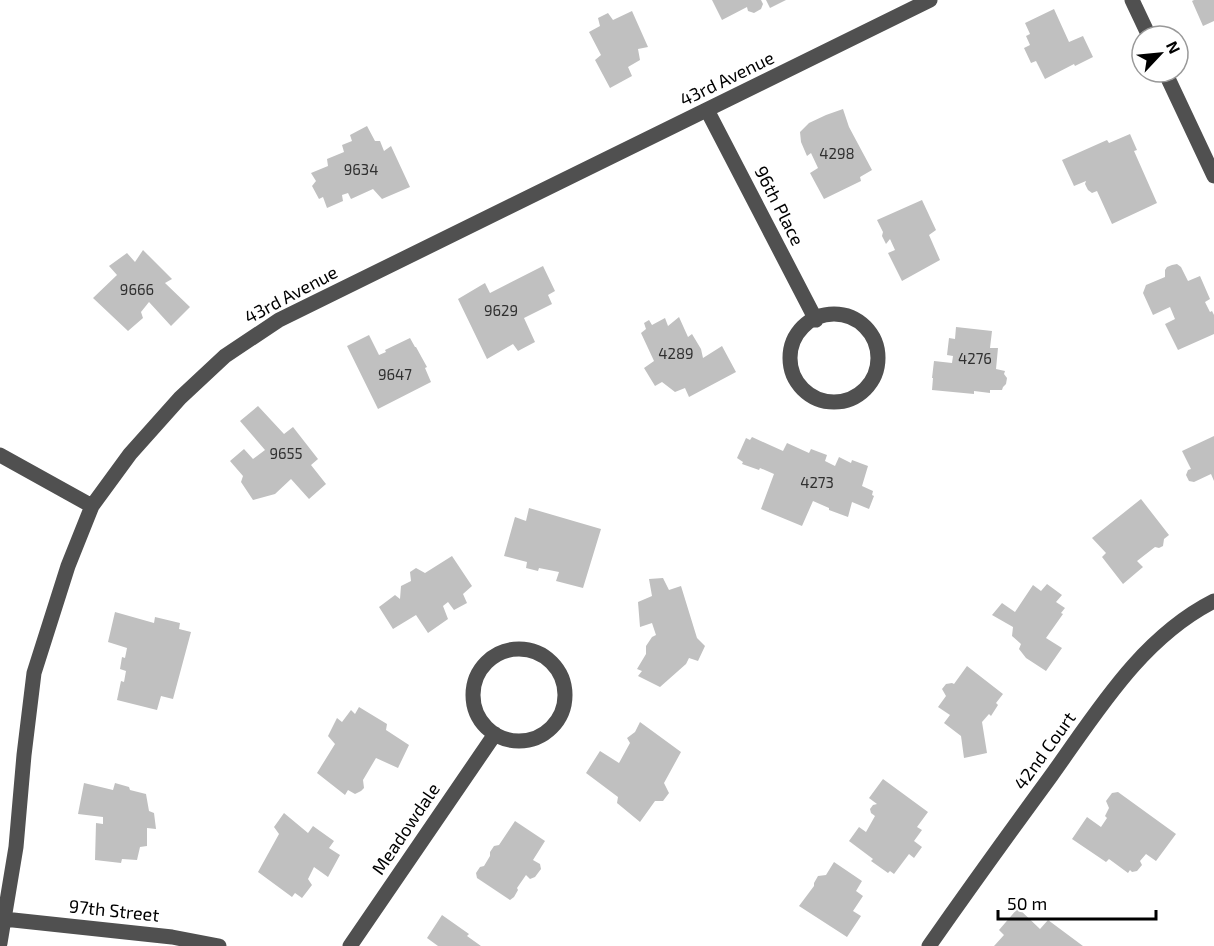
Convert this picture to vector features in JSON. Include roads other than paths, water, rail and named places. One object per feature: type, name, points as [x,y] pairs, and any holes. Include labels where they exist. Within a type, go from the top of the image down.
[{"type":"street","name":"43rd Avenue","points":[[0,943],[16,847],[34,674],[68,566],[92,506],[130,454],[180,398],[225,356],[279,320],[930,0]]},
{"type":"street","points":[[1132,0],[1143,24]]},
{"type":"street","points":[[1172,84],[1214,176]]},
{"type":"street","name":"96th Place","points":[[707,110],[816,320]]},
{"type":"street","points":[[828,314],[843,315],[867,328],[874,341],[878,355],[871,382],[849,399],[835,402],[820,400],[807,393],[797,382],[791,368],[790,353],[794,339],[802,326],[816,320],[828,314]]},
{"type":"street","points":[[0,455],[92,506]]},
{"type":"street","name":"42nd Court","points":[[929,946],[1108,697],[1145,652],[1197,609],[1214,601]]},
{"type":"street","points":[[518,648],[546,657],[564,682],[565,698],[562,713],[553,726],[540,736],[525,741],[509,740],[495,734],[483,724],[474,704],[474,683],[481,669],[490,658],[503,651],[518,648]]},
{"type":"street","name":"Meadowdale","points":[[350,946],[495,734]]},
{"type":"street","name":"97th Street","points":[[4,919],[172,937],[219,946]]}]
